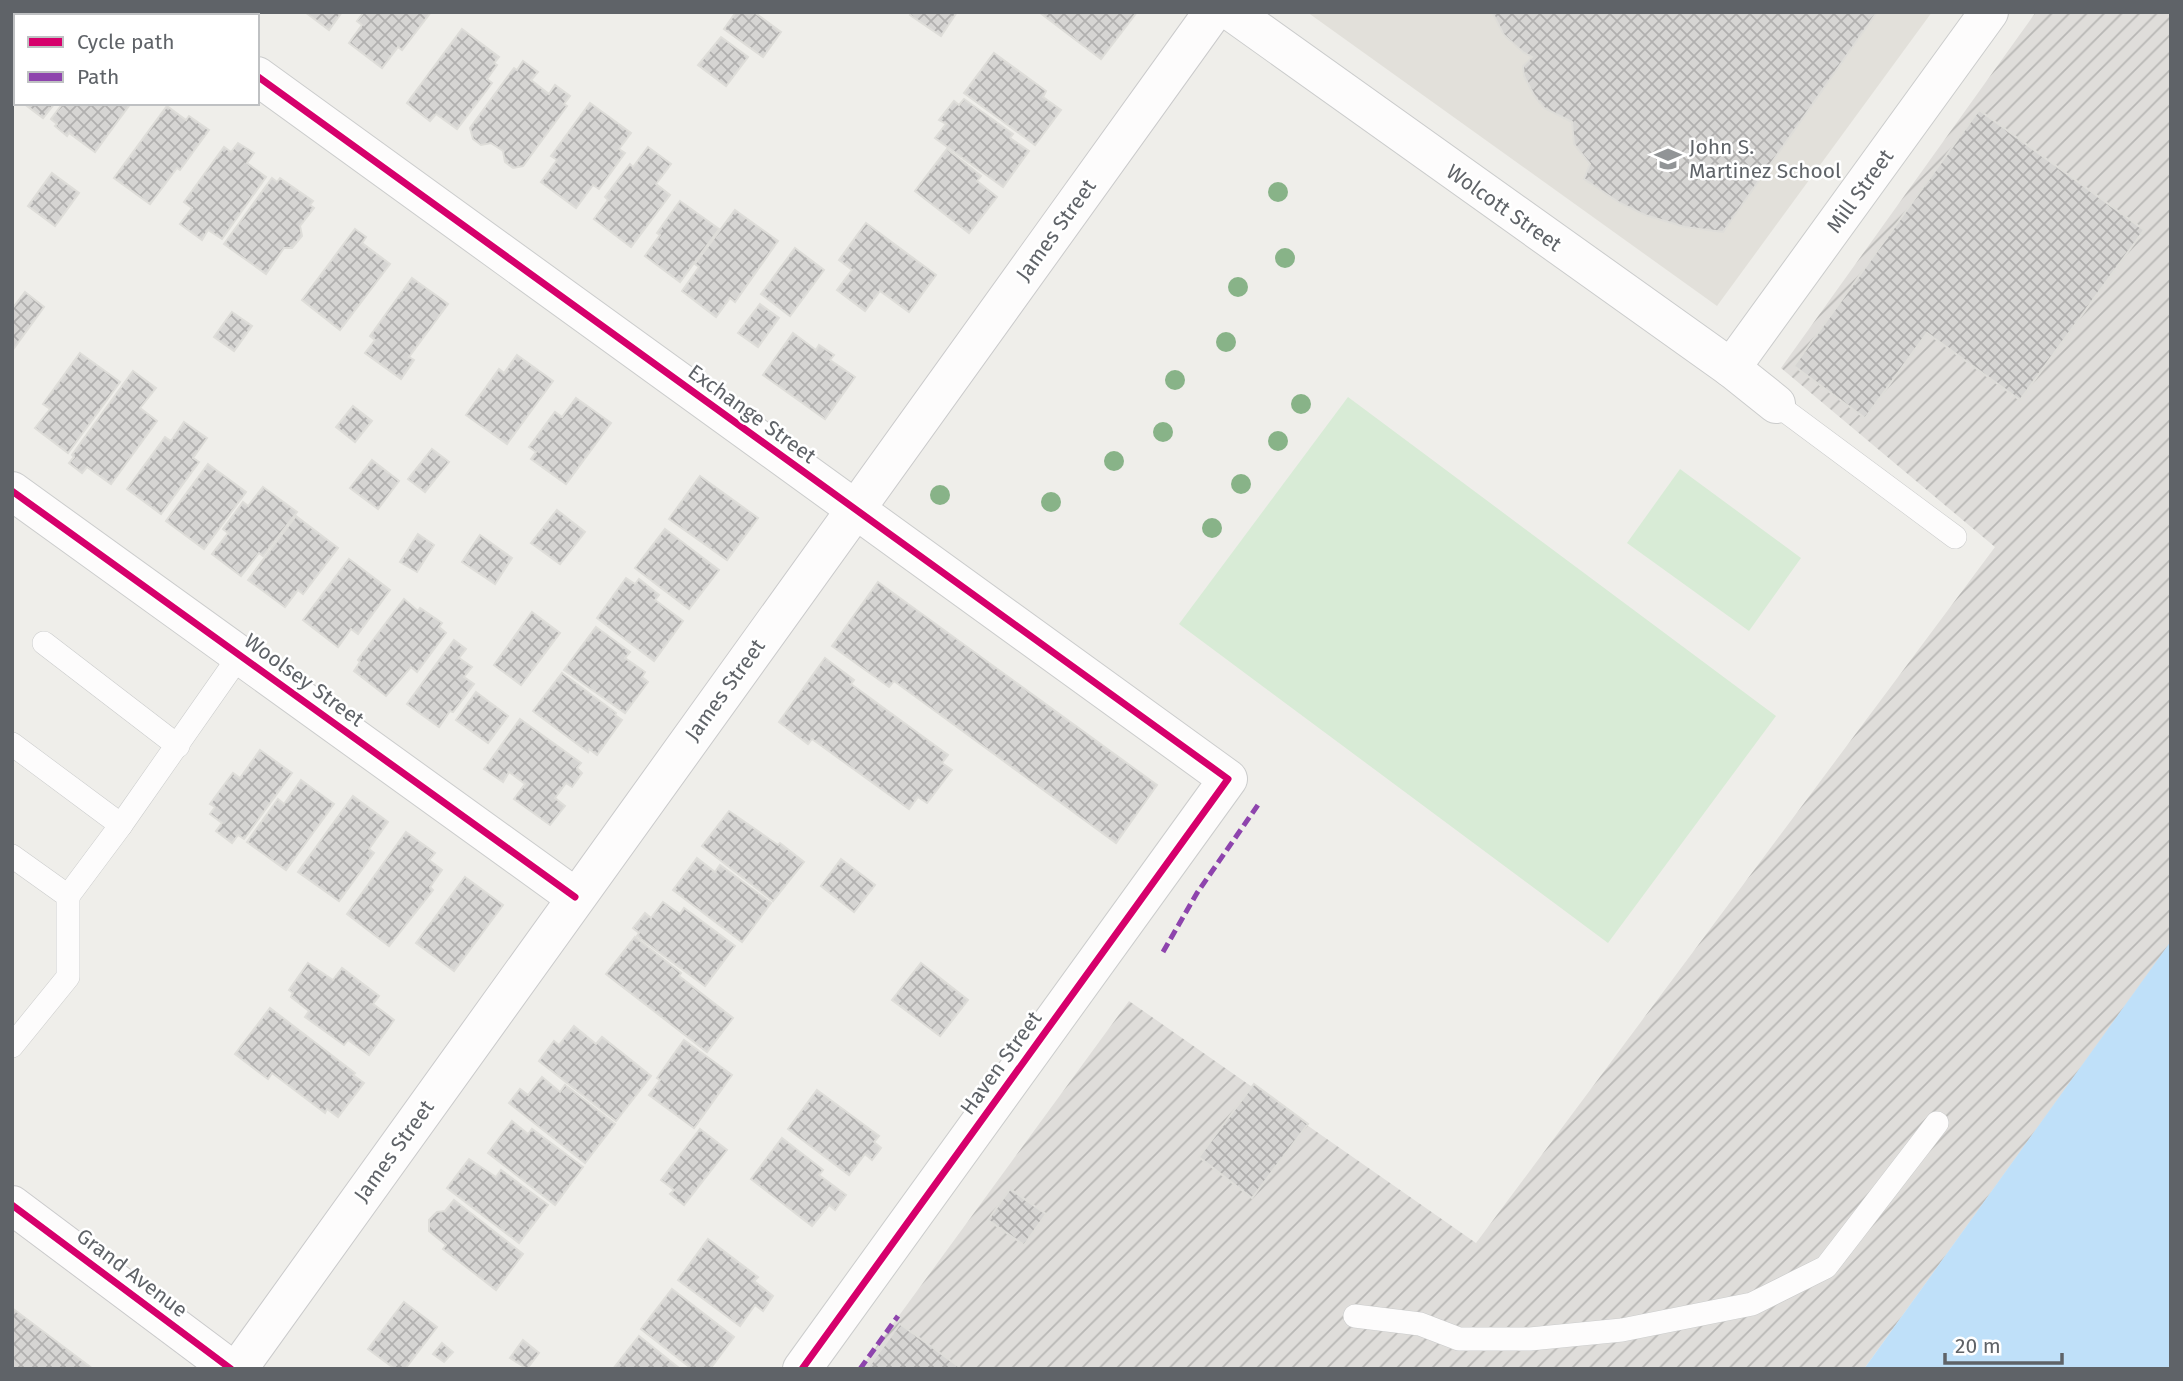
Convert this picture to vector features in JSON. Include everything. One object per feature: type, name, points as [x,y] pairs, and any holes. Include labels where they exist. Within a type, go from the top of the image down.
[{"type":"street","name":"James Street","points":[[238,1369],[1213,12]]},
{"type":"street","name":"Wolcott Street","points":[[1232,12],[1731,368],[1776,404]]},
{"type":"street","name":"Mill Street","points":[[1731,368],[1989,12]]},
{"type":"street","name":"Exchange Street","points":[[259,77],[1228,779]]},
{"type":"street","name":"Woolsey Street","points":[[12,491],[575,897]]},
{"type":"street","name":"Haven Street","points":[[802,1369],[1228,779]]},
{"type":"street","name":"Grand Avenue","points":[[12,1205],[232,1369]]},
{"type":"lane","points":[[1776,404],[1955,537]]},
{"type":"lane","points":[[44,643],[177,746]]},
{"type":"lane","points":[[12,1046],[68,976],[68,897],[240,655]]},
{"type":"lane","points":[[12,744],[121,825]]},
{"type":"lane","points":[[12,856],[68,897]]},
{"type":"lane","points":[[1355,1316],[1420,1325],[1459,1339],[1530,1339],[1622,1330],[1752,1304],[1826,1267],[1937,1123]]},
{"type":"shaded area","name":"John S. Martinez School","points":[[1307,12],[1932,12],[1717,306]]},
{"type":"shaded area","points":[[2036,12],[2171,12],[2171,942],[1864,1369],[860,1369],[1129,1001],[1476,1243],[1995,547],[1781,368]]},
{"type":"green space","points":[[1348,397],[1776,716],[1608,943],[1179,624]]},
{"type":"green space","points":[[1680,469],[1801,558],[1749,631],[1627,543]]},
{"type":"water","points":[[2171,941],[2171,1369],[1864,1369]]},
{"type":"building","points":[[305,12],[342,12],[329,30]]},
{"type":"building","points":[[364,12],[431,12],[402,50],[398,47],[382,68],[349,43],[362,25],[357,21]]},
{"type":"building","points":[[736,12],[754,12],[781,32],[763,57],[724,29]]},
{"type":"building","points":[[912,12],[957,12],[941,36],[910,15]]},
{"type":"building","points":[[1039,12],[1137,12],[1101,59]]},
{"type":"building","points":[[1492,12],[1877,12],[1723,232],[1685,227],[1645,215],[1620,203],[1584,179],[1590,164],[1574,144],[1572,122],[1544,108],[1535,97],[1524,76],[1523,66],[1532,57],[1504,35]]},
{"type":"building","points":[[462,29],[499,57],[487,79],[492,83],[457,129],[436,114],[430,121],[407,103]]},
{"type":"building","points":[[721,37],[748,57],[726,86],[698,65]]},
{"type":"building","points":[[994,53],[1046,91],[1043,97],[1061,110],[1035,145],[964,93]]},
{"type":"building","points":[[523,61],[538,72],[531,80],[549,94],[555,85],[570,96],[564,104],[567,106],[523,166],[513,168],[505,162],[503,151],[491,143],[481,145],[473,139],[470,128],[514,68],[517,70]]},
{"type":"building","points":[[964,99],[1013,134],[1010,138],[1029,151],[1003,187],[935,138],[946,124],[939,120],[954,101],[959,105]]},
{"type":"building","points":[[590,103],[631,133],[619,149],[625,153],[599,189],[593,185],[576,208],[541,182],[557,160],[551,156]]},
{"type":"building","points":[[26,105],[53,105],[43,118]]},
{"type":"building","points":[[62,105],[130,105],[95,152],[69,133],[67,136],[51,119]]},
{"type":"building","points":[[167,106],[186,120],[189,116],[209,130],[180,170],[177,168],[150,204],[114,178]]},
{"type":"building","points":[[1979,110],[2144,230],[2020,400],[1927,333],[1865,418],[1794,366]]},
{"type":"building","points":[[238,143],[254,153],[247,163],[266,177],[222,239],[208,230],[202,240],[180,224],[192,208],[184,202],[224,147],[231,152]]},
{"type":"building","points":[[648,147],[671,164],[656,184],[670,195],[631,247],[594,219],[608,200],[605,197],[630,164],[633,167]]},
{"type":"building","points":[[947,149],[981,176],[977,181],[997,197],[969,233],[915,191]]},
{"type":"building","points":[[52,173],[79,193],[55,226],[28,206]]},
{"type":"building","points":[[272,178],[277,182],[280,178],[313,201],[310,205],[314,208],[300,226],[302,236],[292,248],[284,248],[266,274],[224,244]]},
{"type":"building","points":[[680,201],[719,229],[680,282],[645,256],[660,235],[657,233]]},
{"type":"building","points":[[735,210],[778,241],[735,302],[730,298],[716,317],[682,291],[699,267],[695,264]]},
{"type":"building","points":[[866,223],[936,275],[909,312],[880,291],[865,311],[837,290],[852,270],[839,260]]},
{"type":"building","points":[[355,229],[366,237],[362,243],[390,264],[340,330],[302,300]]},
{"type":"building","points":[[795,248],[824,270],[790,316],[761,294]]},
{"type":"building","points":[[412,278],[448,304],[409,357],[414,360],[401,379],[365,353],[375,340],[370,336]]},
{"type":"building","points":[[25,292],[44,307],[12,351],[12,309]]},
{"type":"building","points":[[760,304],[779,318],[758,347],[738,333]]},
{"type":"building","points":[[232,312],[252,326],[234,351],[214,337]]},
{"type":"building","points":[[793,333],[816,350],[819,345],[834,355],[830,360],[855,377],[825,419],[763,375]]},
{"type":"building","points":[[80,353],[120,382],[68,453],[35,428],[50,409],[43,404]]},
{"type":"building","points":[[517,355],[553,381],[507,444],[466,415],[499,369],[504,373]]},
{"type":"building","points":[[133,371],[156,388],[140,408],[157,421],[111,484],[87,467],[82,473],[69,463],[74,457],[72,455]]},
{"type":"building","points":[[576,398],[611,423],[566,484],[531,459],[536,452],[529,447],[555,412],[562,417]]},
{"type":"building","points":[[353,406],[372,421],[355,442],[336,427]]},
{"type":"building","points":[[184,422],[207,438],[193,458],[199,462],[161,514],[127,489],[165,437],[171,441]]},
{"type":"building","points":[[432,449],[449,462],[425,492],[408,479]]},
{"type":"building","points":[[372,460],[399,481],[378,509],[350,488]]},
{"type":"building","points":[[208,464],[246,492],[204,549],[166,521]]},
{"type":"building","points":[[700,476],[758,518],[727,560],[669,519]]},
{"type":"building","points":[[263,487],[297,512],[263,556],[259,553],[241,576],[212,554],[228,533],[223,529],[243,502],[248,506]]},
{"type":"building","points":[[557,510],[585,532],[560,564],[531,543]]},
{"type":"building","points":[[296,516],[338,548],[303,594],[298,590],[285,607],[248,580]]},
{"type":"building","points":[[665,529],[719,570],[689,609],[635,568]]},
{"type":"building","points":[[418,534],[434,545],[417,572],[400,562]]},
{"type":"building","points":[[480,535],[512,558],[495,584],[462,562]]},
{"type":"building","points":[[349,559],[390,590],[358,634],[351,629],[338,647],[303,620]]},
{"type":"building","points":[[626,578],[635,584],[639,579],[659,595],[655,600],[683,621],[654,661],[597,618]]},
{"type":"building","points":[[878,582],[1157,785],[1116,843],[894,681],[889,687],[832,646]]},
{"type":"building","points":[[404,599],[418,611],[420,608],[442,623],[439,627],[446,633],[417,672],[411,667],[386,696],[354,671],[360,662],[358,660]]},
{"type":"building","points":[[532,612],[560,633],[521,685],[494,665]]},
{"type":"building","points":[[596,627],[630,652],[625,658],[645,672],[642,677],[648,682],[625,713],[564,670]]},
{"type":"building","points":[[454,640],[466,649],[459,658],[472,667],[464,677],[474,684],[439,727],[407,704]]},
{"type":"building","points":[[825,658],[854,680],[851,684],[948,755],[942,763],[952,770],[927,803],[918,797],[909,809],[812,739],[808,744],[779,722]]},
{"type":"building","points":[[562,673],[622,720],[597,755],[589,749],[588,752],[533,711]]},
{"type":"building","points":[[476,692],[508,716],[488,743],[456,720]]},
{"type":"building","points":[[520,719],[581,763],[577,768],[582,773],[572,787],[566,783],[555,798],[565,806],[550,825],[514,799],[525,784],[509,772],[503,782],[484,769]]},
{"type":"building","points":[[260,750],[292,773],[244,839],[238,835],[232,843],[216,831],[222,823],[210,814],[215,807],[210,804],[233,773],[240,778]]},
{"type":"building","points":[[301,780],[334,804],[286,870],[247,842],[278,799],[284,804]]},
{"type":"building","points":[[353,796],[388,822],[369,849],[374,853],[339,901],[298,872]]},
{"type":"building","points":[[729,811],[778,845],[780,843],[804,862],[773,901],[702,846]]},
{"type":"building","points":[[406,832],[435,853],[429,860],[442,870],[430,887],[433,890],[389,946],[347,914]]},
{"type":"building","points":[[697,858],[715,872],[720,865],[771,903],[742,942],[673,890]]},
{"type":"building","points":[[841,859],[875,885],[854,912],[821,886]]},
{"type":"building","points":[[465,877],[503,905],[454,971],[416,943]]},
{"type":"building","points":[[663,902],[680,914],[684,908],[735,946],[705,986],[637,936],[639,933],[633,928],[645,913],[651,918]]},
{"type":"building","points":[[635,937],[733,1018],[707,1052],[606,974]]},
{"type":"building","points":[[308,963],[333,980],[342,968],[379,996],[373,1004],[394,1020],[369,1055],[348,1040],[344,1045],[305,1017],[309,1011],[291,997],[293,993],[289,990]]},
{"type":"building","points":[[921,963],[968,1000],[940,1036],[892,1000]]},
{"type":"building","points":[[270,1008],[355,1073],[353,1075],[364,1083],[338,1117],[327,1109],[325,1113],[272,1073],[268,1079],[235,1054]]},
{"type":"building","points":[[574,1026],[596,1044],[602,1037],[651,1076],[616,1121],[539,1061],[554,1041],[559,1045]]},
{"type":"building","points":[[684,1040],[732,1075],[694,1128],[649,1095],[660,1080],[657,1078]]},
{"type":"building","points":[[542,1077],[560,1092],[565,1085],[615,1124],[585,1163],[509,1103],[520,1089],[528,1095]]},
{"type":"building","points":[[1254,1084],[1308,1124],[1252,1198],[1199,1157]]},
{"type":"building","points":[[817,1090],[879,1136],[874,1142],[881,1148],[872,1160],[865,1154],[849,1175],[788,1129]]},
{"type":"building","points":[[512,1121],[528,1134],[532,1129],[583,1167],[555,1205],[488,1153]]},
{"type":"building","points":[[700,1129],[727,1150],[684,1205],[670,1194],[674,1190],[661,1180]]},
{"type":"building","points":[[782,1138],[823,1170],[819,1175],[846,1195],[835,1210],[829,1205],[812,1226],[751,1179]]},
{"type":"building","points":[[469,1159],[496,1177],[501,1170],[548,1205],[519,1243],[447,1188]]},
{"type":"building","points":[[1010,1189],[1046,1214],[1024,1245],[988,1220]]},
{"type":"building","points":[[454,1200],[523,1254],[496,1290],[443,1249],[446,1245],[429,1231],[429,1220],[437,1212],[445,1211]]},
{"type":"building","points":[[708,1239],[758,1277],[754,1281],[773,1296],[763,1311],[755,1305],[740,1326],[678,1280]]},
{"type":"building","points":[[672,1289],[734,1337],[710,1369],[692,1369],[641,1329]]},
{"type":"building","points":[[404,1302],[437,1327],[405,1369],[395,1369],[368,1349]]},
{"type":"building","points":[[12,1308],[93,1369],[12,1369]]},
{"type":"building","points":[[900,1324],[962,1369],[867,1369]]},
{"type":"building","points":[[639,1336],[679,1368],[613,1369]]},
{"type":"building","points":[[523,1340],[539,1353],[527,1369],[510,1358]]},
{"type":"building","points":[[442,1343],[453,1352],[444,1362],[433,1354]]},
{"type":"marked path","points":[[1163,952],[1197,893],[1260,802]]},
{"type":"marked path","points":[[860,1369],[898,1316]]},
{"type":"cycle path","points":[[259,77],[1228,779],[802,1369]]},
{"type":"cycle path","points":[[12,491],[575,897]]},
{"type":"cycle path","points":[[12,1205],[231,1369]]},
{"type":"place","name":"John S. Martinez School","points":[[1668,159]]}]
